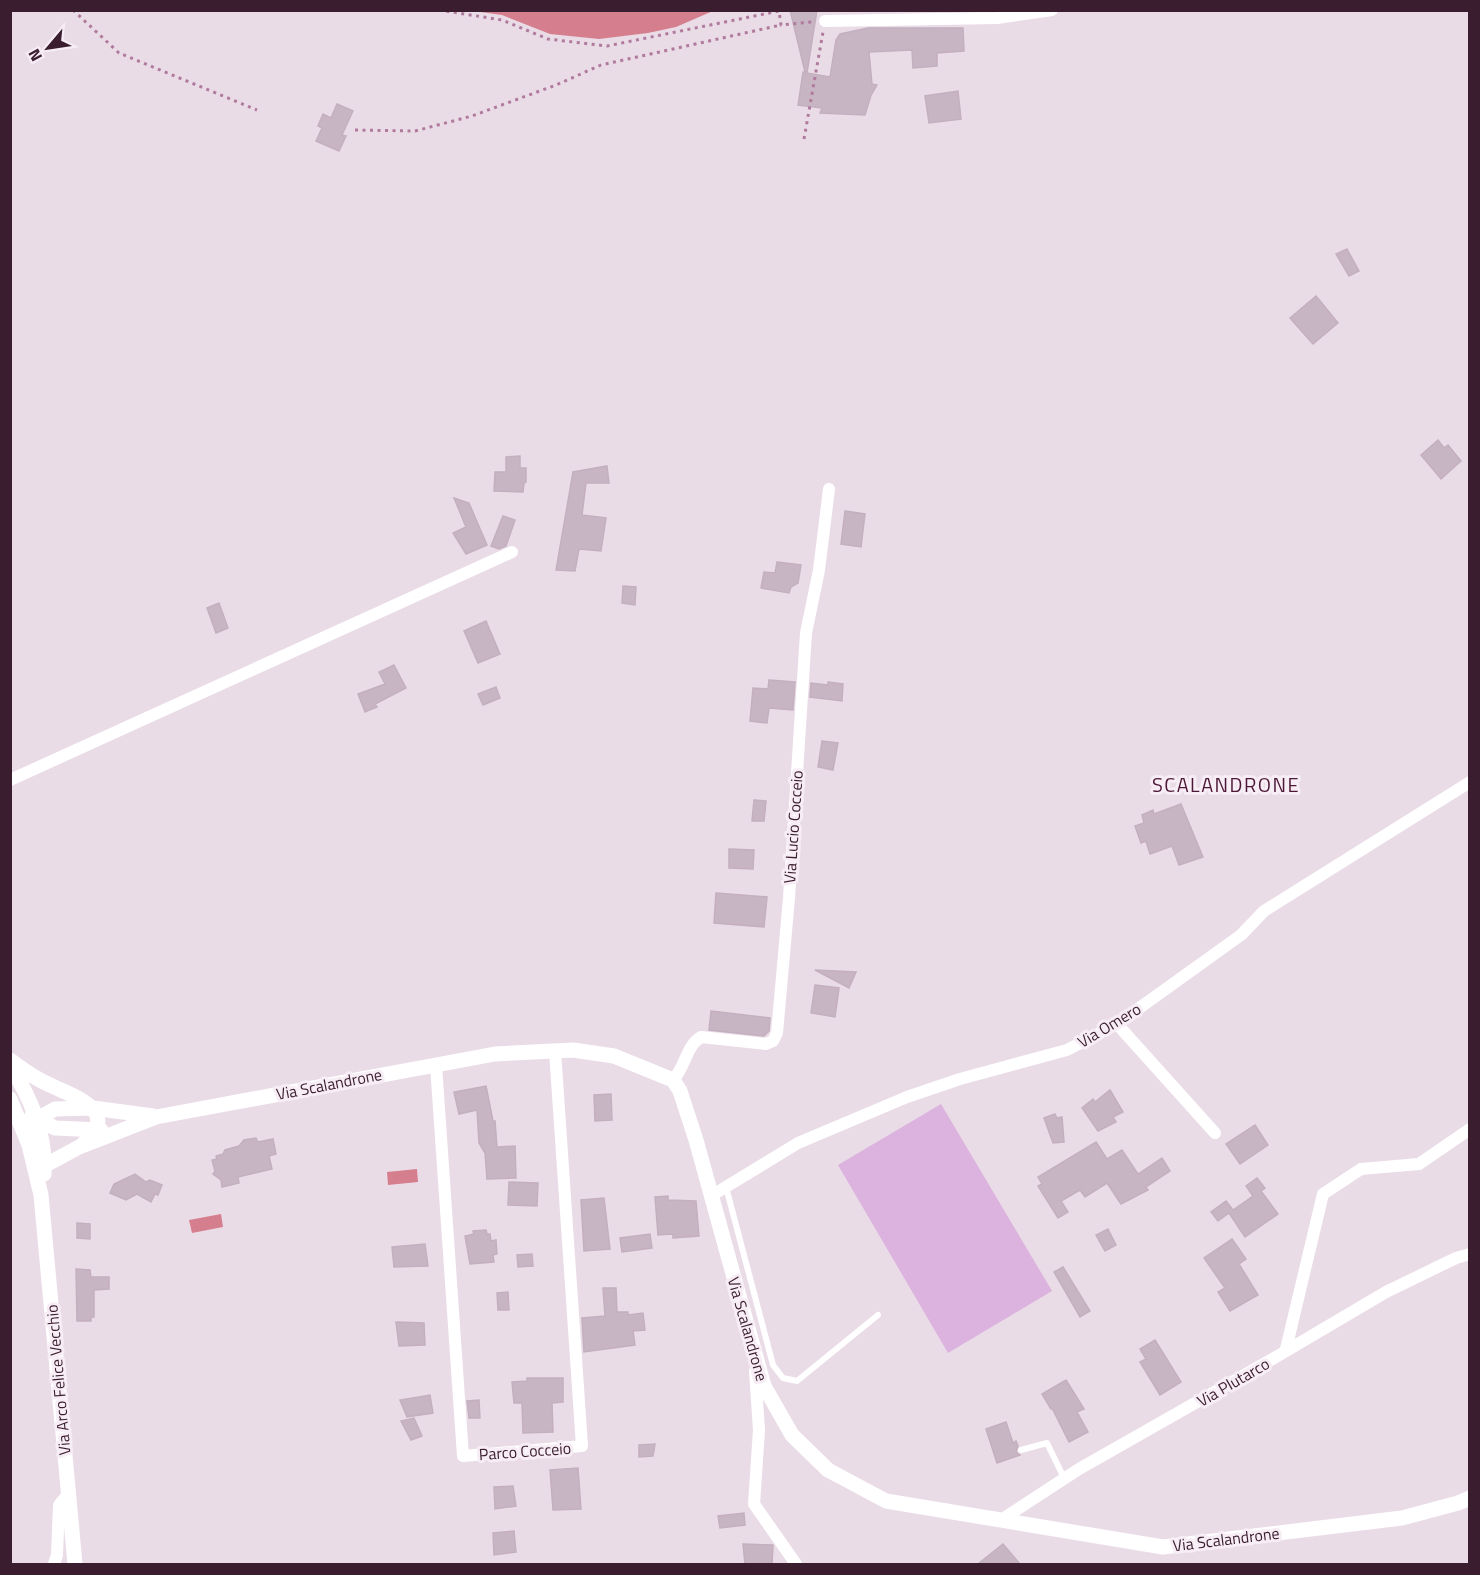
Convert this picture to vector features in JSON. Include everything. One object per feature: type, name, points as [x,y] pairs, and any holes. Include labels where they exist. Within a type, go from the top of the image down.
[{"type":"street","points":[[825,21],[997,18],[1052,10]]},
{"type":"street","name":"Via Lucio Cocceio","points":[[673,1080],[678,1075],[692,1046],[701,1037],[766,1044],[773,1041],[777,1033],[789,897],[806,633],[819,570],[829,489]]},
{"type":"street","points":[[10,780],[512,552]]},
{"type":"street","name":"Via Omero","points":[[711,1196],[798,1143],[908,1097],[960,1079],[1067,1050],[1117,1024],[1241,935],[1264,911],[1470,782]]},
{"type":"street","points":[[1117,1024],[1215,1133]]},
{"type":"street","name":"Via Scalandrone","points":[[156,1117],[495,1054],[573,1050],[614,1056],[673,1080],[680,1091],[764,1386],[792,1435],[828,1470],[886,1501],[1163,1547],[1402,1518],[1470,1498]]},
{"type":"street","name":"Parco Cocceio","points":[[436,1065],[463,1456],[582,1446],[555,1051]]},
{"type":"street","points":[[10,1060],[23,1070],[93,1108],[99,1120],[90,1138],[79,1147]]},
{"type":"street","points":[[10,1066],[31,1103],[42,1138],[44,1166],[41,1195]]},
{"type":"street","points":[[10,1092],[26,1112],[55,1128],[94,1131],[127,1127]]},
{"type":"street","points":[[10,1099],[29,1145],[41,1195]]},
{"type":"street","points":[[29,1145],[37,1119],[55,1109],[93,1108],[156,1117]]},
{"type":"street","points":[[44,1166],[79,1147],[156,1117]]},
{"type":"street","points":[[1286,1349],[1323,1194],[1361,1169],[1419,1164],[1470,1129]]},
{"type":"street","name":"Via Arco Felice Vecchio","points":[[41,1195],[75,1564]]},
{"type":"street","name":"Via Plutarco","points":[[1002,1520],[1064,1479],[1386,1292],[1456,1258],[1470,1254]]},
{"type":"street","points":[[754,1352],[759,1430],[754,1504],[796,1564]]},
{"type":"street","points":[[54,1564],[57,1556],[59,1505],[69,1493]]},
{"type":"lane","points":[[726,1187],[773,1365],[783,1378],[797,1381],[878,1315]]},
{"type":"lane","points":[[1021,1450],[1047,1443],[1064,1479]]},
{"type":"path","points":[[73,10],[119,53],[257,110]]},
{"type":"path","points":[[439,10],[502,20],[548,39],[607,46],[779,11],[781,25]]},
{"type":"path","points":[[355,130],[415,131],[472,116],[556,85],[601,65],[781,25],[825,21],[804,139]]},
{"type":"shaded area","points":[[473,11],[713,11],[676,27],[599,39],[550,34],[502,15]]},
{"type":"shaded area","points":[[941,1104],[1052,1291],[948,1353],[838,1165]]},
{"type":"shaded area","points":[[417,1169],[418,1182],[388,1185],[387,1172]]},
{"type":"shaded area","points":[[221,1214],[223,1227],[192,1233],[189,1220]]},
{"type":"building","points":[[790,10],[817,10],[807,73],[830,77],[836,40],[840,34],[868,28],[963,28],[964,51],[937,53],[937,66],[913,68],[912,50],[869,52],[872,84],[877,85],[871,95],[865,115],[820,113],[822,108],[798,105],[803,72],[805,72]]},
{"type":"building","points":[[958,91],[961,119],[929,123],[925,96]]},
{"type":"building","points":[[337,104],[353,111],[342,135],[346,136],[339,151],[316,141],[322,128],[318,126],[323,114],[331,118]]},
{"type":"building","points":[[1347,249],[1359,271],[1349,276],[1336,254]]},
{"type":"building","points":[[1316,296],[1338,323],[1313,344],[1290,318]]},
{"type":"building","points":[[1438,440],[1444,448],[1448,445],[1461,461],[1441,479],[1421,455]]},
{"type":"building","points":[[520,456],[520,468],[526,468],[523,492],[494,491],[495,472],[506,472],[506,457]]},
{"type":"building","points":[[607,466],[609,483],[586,483],[582,515],[606,518],[601,551],[579,549],[575,571],[556,570],[573,472]]},
{"type":"building","points":[[454,498],[469,503],[487,545],[466,554],[453,533],[466,527]]},
{"type":"building","points":[[845,511],[865,514],[861,547],[841,544]]},
{"type":"building","points":[[503,516],[515,520],[506,546],[499,549],[491,546]]},
{"type":"building","points":[[777,562],[801,565],[798,583],[791,587],[789,593],[761,588],[764,572],[775,573]]},
{"type":"building","points":[[623,586],[636,587],[635,605],[622,603]]},
{"type":"building","points":[[219,603],[228,628],[216,633],[207,608]]},
{"type":"building","points":[[486,621],[500,654],[478,663],[464,631]]},
{"type":"building","points":[[394,665],[406,688],[375,704],[377,707],[365,712],[358,694],[385,684],[379,672]]},
{"type":"building","points":[[769,680],[795,682],[793,710],[769,708],[767,723],[750,721],[753,688],[768,689]]},
{"type":"building","points":[[828,682],[843,684],[842,701],[810,697],[811,683],[828,685]]},
{"type":"building","points":[[496,687],[500,698],[483,705],[478,694]]},
{"type":"building","points":[[822,741],[838,743],[833,770],[818,767]]},
{"type":"building","points":[[754,800],[766,801],[764,821],[752,821]]},
{"type":"building","points":[[1181,804],[1203,857],[1179,865],[1172,846],[1150,854],[1146,841],[1141,843],[1135,826],[1144,823],[1142,815],[1153,810],[1154,814]]},
{"type":"building","points":[[729,849],[754,850],[753,869],[729,868]]},
{"type":"building","points":[[716,893],[767,897],[764,927],[714,923]]},
{"type":"building","points":[[815,970],[856,972],[849,988]]},
{"type":"building","points":[[815,985],[839,988],[835,1017],[811,1013]]},
{"type":"building","points":[[711,1011],[770,1018],[769,1031],[764,1036],[709,1030]]},
{"type":"building","points":[[486,1086],[493,1121],[495,1121],[497,1147],[515,1146],[516,1178],[487,1179],[485,1153],[479,1143],[477,1110],[459,1114],[454,1092]]},
{"type":"building","points":[[1110,1090],[1123,1112],[1113,1117],[1116,1122],[1098,1131],[1082,1108],[1093,1099],[1095,1102]]},
{"type":"building","points":[[611,1094],[612,1120],[595,1121],[594,1095]]},
{"type":"building","points":[[1055,1114],[1057,1118],[1062,1117],[1064,1142],[1053,1143],[1044,1118]]},
{"type":"building","points":[[1255,1125],[1268,1145],[1240,1164],[1226,1144]]},
{"type":"building","points":[[256,1138],[258,1142],[273,1139],[276,1154],[269,1156],[272,1169],[238,1177],[239,1183],[222,1187],[221,1180],[213,1174],[215,1171],[212,1160],[217,1159],[216,1156],[223,1154],[225,1150],[239,1146],[244,1140]]},
{"type":"building","points":[[1096,1142],[1107,1159],[1122,1150],[1138,1174],[1162,1158],[1170,1171],[1146,1187],[1148,1190],[1121,1204],[1107,1183],[1085,1197],[1080,1190],[1061,1201],[1068,1212],[1058,1218],[1038,1186],[1042,1184],[1038,1177]]},
{"type":"building","points":[[135,1174],[146,1182],[150,1180],[162,1185],[158,1195],[155,1194],[151,1202],[137,1194],[126,1200],[110,1193],[114,1184]]},
{"type":"building","points":[[1257,1178],[1265,1188],[1261,1191],[1278,1214],[1245,1237],[1229,1213],[1218,1221],[1211,1212],[1226,1201],[1233,1210],[1253,1196],[1246,1186]]},
{"type":"building","points":[[509,1182],[538,1183],[537,1206],[508,1205]]},
{"type":"building","points":[[668,1196],[668,1200],[696,1201],[699,1236],[673,1238],[673,1234],[658,1235],[655,1197]]},
{"type":"building","points":[[604,1198],[610,1249],[584,1251],[581,1200]]},
{"type":"building","points":[[77,1223],[90,1224],[90,1239],[77,1238]]},
{"type":"building","points":[[1108,1229],[1116,1245],[1105,1251],[1096,1235]]},
{"type":"building","points":[[486,1230],[487,1234],[490,1234],[491,1241],[496,1240],[497,1254],[493,1255],[494,1262],[470,1264],[465,1236],[474,1234],[473,1231]]},
{"type":"building","points":[[650,1234],[652,1248],[622,1252],[620,1238]]},
{"type":"building","points":[[1232,1239],[1246,1259],[1239,1264],[1258,1295],[1230,1311],[1218,1292],[1225,1288],[1204,1258]]},
{"type":"building","points":[[425,1244],[428,1266],[394,1267],[392,1247]]},
{"type":"building","points":[[532,1254],[533,1266],[518,1267],[517,1255]]},
{"type":"building","points":[[1063,1267],[1090,1311],[1080,1317],[1054,1272]]},
{"type":"building","points":[[76,1269],[90,1270],[91,1277],[109,1277],[109,1289],[94,1290],[94,1317],[91,1317],[91,1321],[77,1321]]},
{"type":"building","points":[[603,1288],[616,1288],[617,1312],[628,1312],[628,1315],[643,1313],[645,1330],[633,1331],[635,1345],[584,1352],[582,1318],[605,1316]]},
{"type":"building","points":[[508,1292],[509,1310],[498,1310],[497,1293]]},
{"type":"building","points":[[396,1322],[424,1323],[425,1345],[399,1346]]},
{"type":"building","points":[[1155,1340],[1181,1382],[1160,1395],[1140,1362],[1146,1359],[1140,1349]]},
{"type":"building","points":[[527,1378],[563,1378],[563,1402],[552,1403],[553,1432],[523,1433],[522,1403],[514,1403],[512,1382],[527,1381]]},
{"type":"building","points":[[1066,1380],[1084,1409],[1077,1412],[1088,1432],[1069,1442],[1052,1408],[1042,1394]]},
{"type":"building","points":[[430,1395],[433,1413],[407,1417],[400,1400]]},
{"type":"building","points":[[479,1400],[480,1418],[469,1418],[467,1401]]},
{"type":"building","points":[[414,1418],[422,1436],[411,1440],[401,1421]]},
{"type":"building","points":[[1006,1422],[1013,1443],[1016,1441],[1018,1446],[1016,1452],[1020,1455],[997,1463],[986,1429]]},
{"type":"building","points":[[655,1444],[653,1456],[639,1457],[639,1445]]},
{"type":"building","points":[[578,1468],[581,1509],[553,1510],[550,1470]]},
{"type":"building","points":[[513,1486],[516,1506],[495,1509],[494,1487]]},
{"type":"building","points":[[744,1513],[745,1525],[720,1528],[718,1516]]},
{"type":"building","points":[[514,1531],[516,1552],[494,1555],[493,1533]]},
{"type":"building","points":[[743,1544],[773,1545],[772,1564],[745,1564]]},
{"type":"building","points":[[1003,1544],[1020,1564],[978,1564]]},
{"type":"district","name":"SCALANDRONE","points":[[1226,785]]}]
